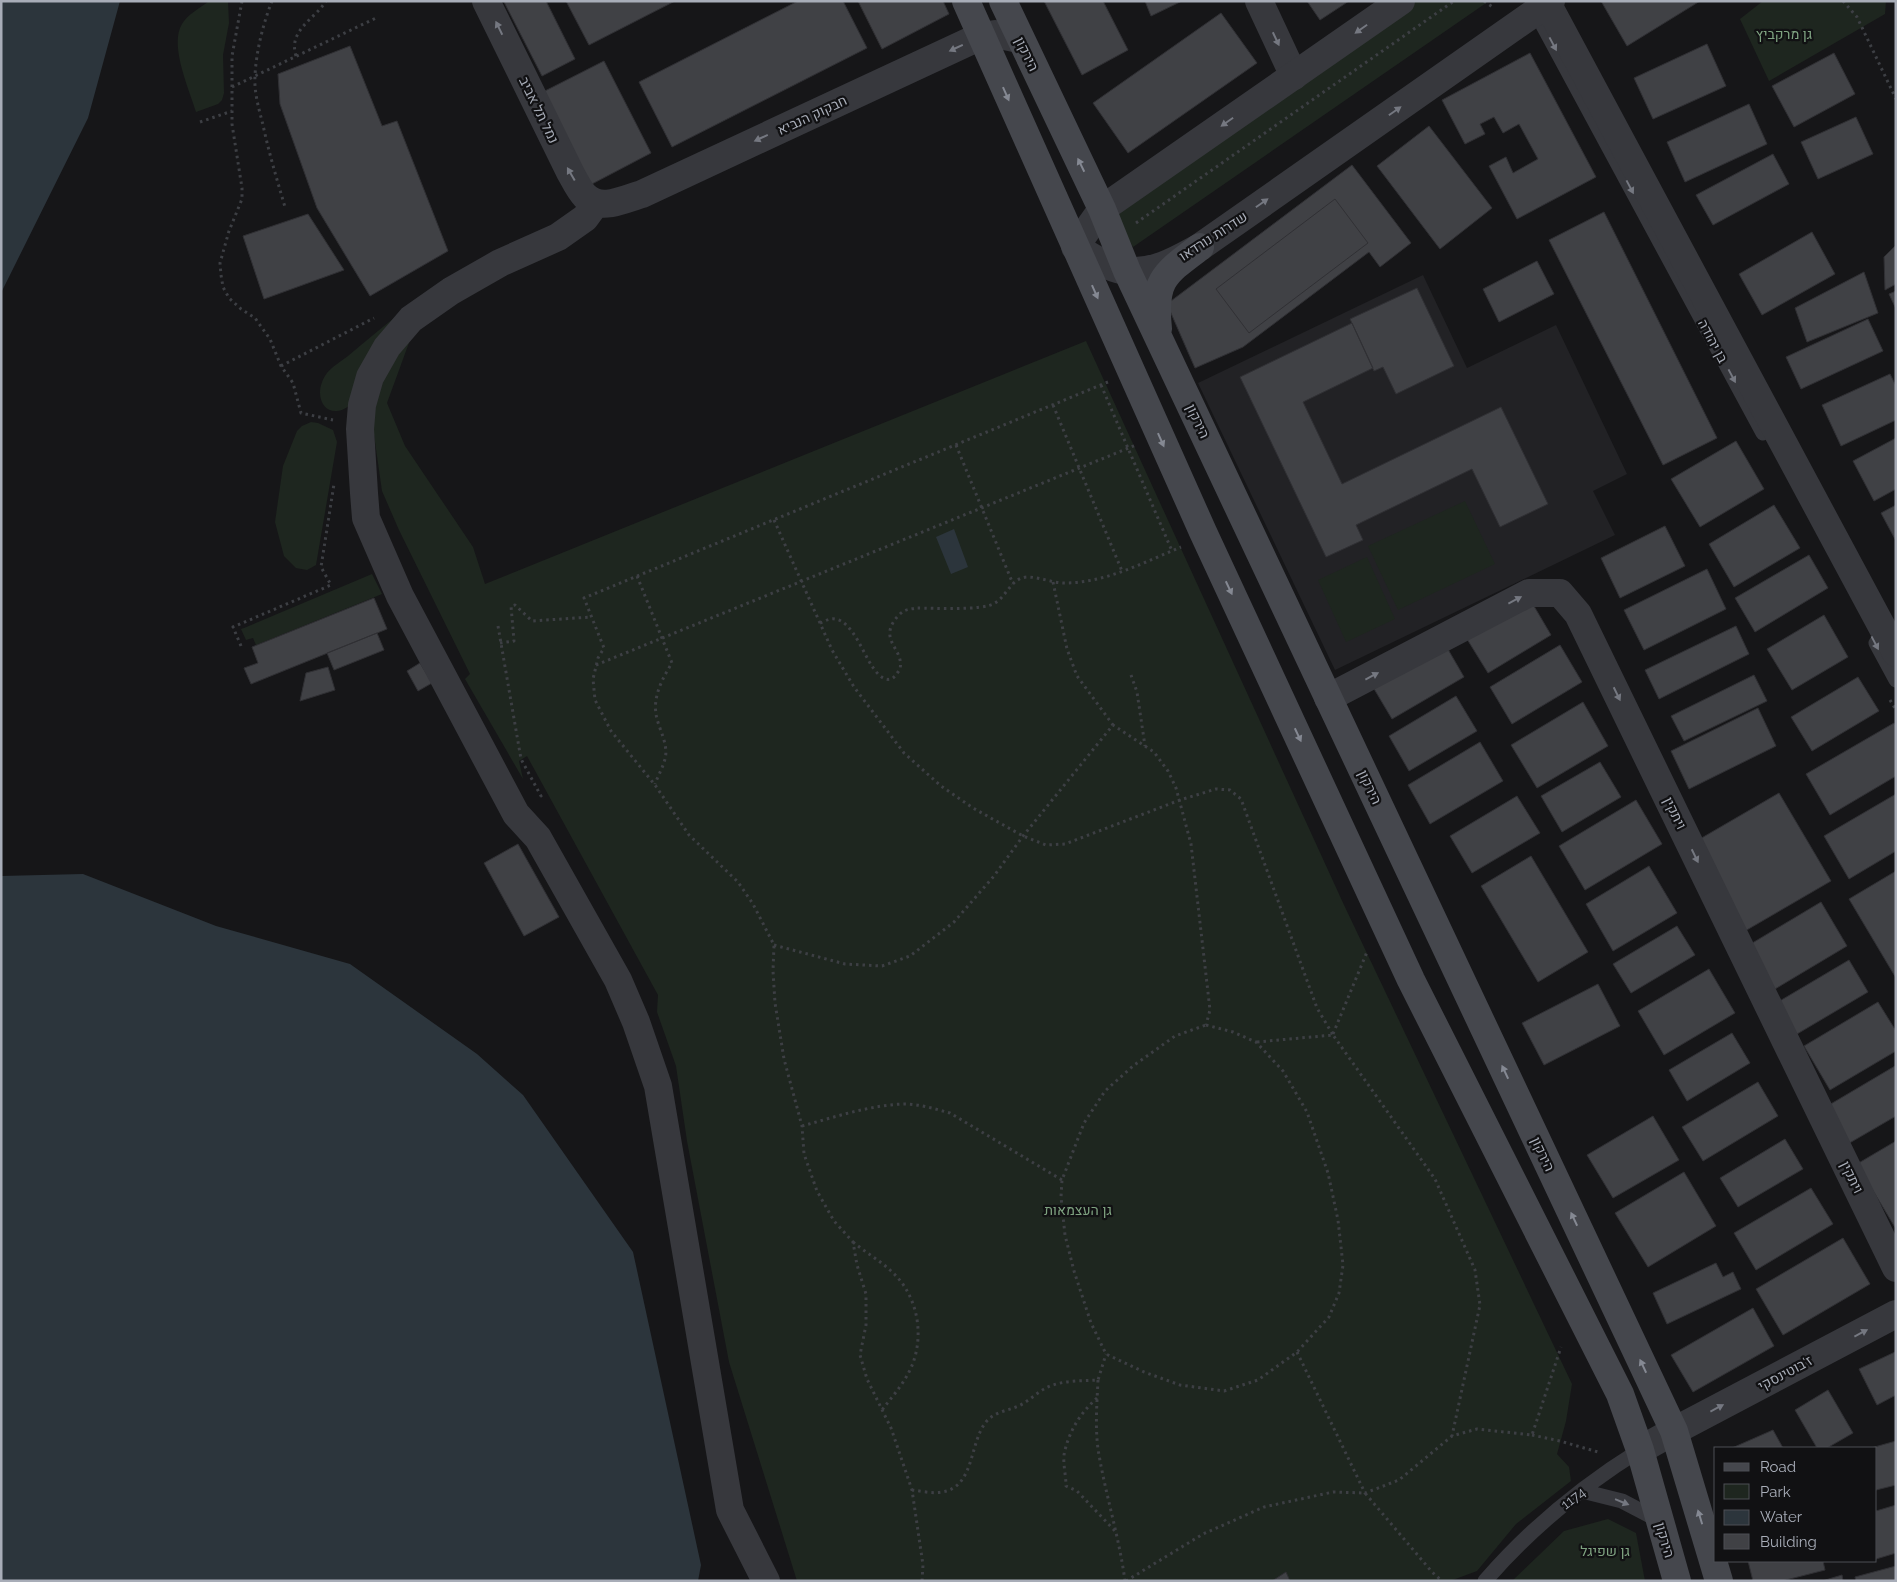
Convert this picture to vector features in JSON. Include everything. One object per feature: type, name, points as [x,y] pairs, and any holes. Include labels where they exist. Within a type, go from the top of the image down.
[{"type":"main road","name":"הירקון","points":[[966,1],[1159,436],[1411,980],[1620,1394],[1640,1450],[1677,1581]]},
{"type":"main road","name":"הירקון","points":[[1002,1],[1102,209],[1127,271],[1158,338],[1674,1431],[1719,1581]]},
{"type":"main road","points":[[1158,338],[1156,309],[1160,286],[1171,269],[1200,247]]},
{"type":"street","name":"נמל תל אביב","points":[[486,1],[570,172],[585,196],[601,204]]},
{"type":"street","points":[[1260,1],[1294,76]]},
{"type":"street","points":[[1076,247],[1102,209],[1401,1]]},
{"type":"street","name":"שדרות נורדאו","points":[[1076,247],[1101,262],[1127,271],[1150,269],[1174,261],[1200,247],[1542,4]]},
{"type":"street","name":"בן יהודה","points":[[1542,4],[1896,653]]},
{"type":"street","name":"חבקוק הנביא","points":[[601,204],[642,194],[981,36],[995,34],[1019,39]]},
{"type":"street","points":[[601,204],[586,218],[558,237],[500,263],[451,291],[411,320],[387,347],[370,377],[362,405],[360,429],[366,518],[400,596],[516,814],[538,838],[618,980],[636,1022],[658,1086],[730,1510],[766,1581]]},
{"type":"street","name":"ויתקין","points":[[1328,698],[1529,593],[1560,593],[1578,614],[1896,1268]]},
{"type":"street","name":"ז'בוטינסקי","points":[[1674,1431],[1896,1314]]},
{"type":"street","name":"1174","points":[[1640,1450],[1674,1431]]},
{"type":"lane","name":"בן יהודה","points":[[1542,4],[1896,680]]},
{"type":"lane","name":"1174","points":[[1485,1581],[1545,1519],[1582,1490],[1640,1450]]},
{"type":"lane","points":[[1582,1490],[1622,1501],[1660,1521]]},
{"type":"path","points":[[242,1],[232,56],[232,124],[242,199],[229,231],[220,263],[222,281],[229,298],[240,309],[255,318],[270,339],[281,366],[293,383],[301,413],[328,418],[360,429]]},
{"type":"path","points":[[272,1],[265,24],[255,76],[256,93],[271,160],[285,207]]},
{"type":"path","points":[[296,56],[295,38],[300,29],[320,11],[326,1]]},
{"type":"path","points":[[1115,238],[1454,1]]},
{"type":"path","points":[[1843,1],[1857,17],[1896,98]]},
{"type":"path","points":[[232,87],[376,18]]},
{"type":"path","points":[[200,122],[232,111]]},
{"type":"path","points":[[281,366],[383,314]]},
{"type":"path","points":[[882,1410],[910,1371],[919,1325],[913,1302],[904,1285],[890,1270],[853,1242],[834,1221],[817,1191],[804,1154],[802,1126],[784,1059],[772,971],[774,945],[753,904],[738,882],[689,835],[654,785],[610,731],[595,700],[593,679],[596,665],[604,648],[584,598],[1110,382]]},
{"type":"path","points":[[1101,385],[1172,551]]},
{"type":"path","points":[[1053,405],[1122,571]]},
{"type":"path","points":[[596,665],[1159,436]]},
{"type":"path","points":[[956,445],[1013,584]]},
{"type":"path","points":[[241,646],[233,627],[331,586],[321,567],[335,481]]},
{"type":"path","points":[[774,520],[832,650],[854,687],[904,753],[941,786],[973,808],[1023,836],[1046,846],[1065,844],[1180,800],[1216,789],[1230,790],[1240,799],[1317,1008],[1333,1034],[1435,1179],[1475,1270],[1480,1305],[1452,1436]]},
{"type":"path","points":[[820,623],[833,618],[843,621],[851,630],[871,665],[880,676],[887,680],[893,678],[900,670],[900,656],[889,636],[890,626],[905,610],[916,608],[984,607],[995,603],[1016,580],[1026,577],[1064,584],[1083,582],[1122,571],[1186,545]]},
{"type":"path","points":[[637,576],[672,663],[656,702],[656,714],[665,745],[666,758],[654,785]]},
{"type":"path","points":[[1053,582],[1067,649],[1077,676],[1113,725],[1154,752],[1168,771],[1180,800],[1191,844],[1210,1010],[1206,1025]]},
{"type":"path","points":[[500,643],[514,641],[511,606],[515,605],[532,621],[591,617]]},
{"type":"path","points":[[498,626],[521,759],[537,788]]},
{"type":"path","points":[[1131,675],[1137,692],[1145,747]]},
{"type":"path","points":[[774,945],[845,964],[882,966],[910,956],[954,922],[994,876],[1023,836],[1113,725]]},
{"type":"path","points":[[1333,1034],[1370,945]]},
{"type":"path","points":[[1206,1025],[1233,1032],[1256,1042],[1283,1071],[1307,1112],[1328,1173],[1338,1220],[1343,1265],[1339,1293],[1329,1317],[1297,1352],[1258,1380],[1224,1391],[1180,1385],[1144,1372],[1106,1354],[1091,1323],[1068,1244],[1060,1197],[1062,1180],[1084,1123],[1106,1091],[1133,1066],[1175,1036],[1206,1025]]},
{"type":"path","points":[[1256,1042],[1333,1034]]},
{"type":"path","points":[[802,1126],[880,1106],[906,1104],[930,1107],[950,1113],[1062,1180]]},
{"type":"path","points":[[853,1242],[857,1265],[866,1294],[866,1325],[860,1355],[867,1380],[892,1428],[912,1490],[922,1565],[922,1581]]},
{"type":"path","points":[[1532,1435],[1561,1347]]},
{"type":"path","points":[[1297,1352],[1365,1493],[1432,1572],[1442,1581]]},
{"type":"path","points":[[1106,1354],[1098,1380],[1096,1415],[1098,1449],[1126,1581],[1203,1534],[1264,1507],[1333,1492],[1365,1493],[1399,1480],[1452,1436],[1477,1429],[1560,1440]]},
{"type":"path","points":[[912,1490],[942,1492],[955,1488],[966,1476],[976,1439],[987,1420],[1003,1410],[1018,1406],[1047,1387],[1073,1381],[1098,1380]]},
{"type":"path","points":[[1097,1398],[1084,1409],[1075,1424],[1064,1456],[1066,1486],[1077,1491],[1117,1532]]},
{"type":"shaded area","points":[[1423,275],[1467,368],[1556,325],[1627,474],[1593,491],[1615,535],[1335,670],[1198,383]]},
{"type":"green space","points":[[209,1],[228,1],[229,23],[223,55],[224,93],[222,100],[218,104],[196,112],[179,55],[179,33],[182,24],[187,18]]},
{"type":"green space","points":[[1417,1],[1489,1],[1133,247],[1112,212]]},
{"type":"green space","name":"גן מרקביץ","points":[[1763,1],[1886,1],[1885,14],[1769,81],[1740,19]]},
{"type":"green space","points":[[402,312],[351,404],[343,409],[329,410],[321,399],[320,391],[327,373]]},
{"type":"green space","name":"גן העצמאות","points":[[414,329],[387,403],[405,446],[473,547],[485,584],[1086,341],[1344,905],[1572,1384],[1566,1421],[1557,1454],[1569,1467],[1571,1481],[1516,1524],[1477,1571],[1450,1581],[1290,1581],[1286,1572],[1272,1581],[797,1581],[729,1362],[687,1141],[676,1066],[657,1012],[658,995],[527,756],[519,761],[523,779],[465,679],[470,674],[399,530],[382,491],[374,435],[373,396]]},
{"type":"green space","points":[[311,422],[333,430],[337,442],[316,565],[307,570],[296,568],[284,556],[275,522],[283,466],[297,431],[302,426]]},
{"type":"green space","points":[[1465,501],[1495,564],[1398,610],[1368,546]]},
{"type":"green space","points":[[1367,557],[1395,619],[1346,642],[1318,580]]},
{"type":"green space","points":[[372,574],[382,594],[256,645],[253,638],[246,640],[241,629]]},
{"type":"green space","name":"גן שפיגל","points":[[1608,1519],[1636,1533],[1645,1581],[1512,1581],[1564,1531]]},
{"type":"water","points":[[1,1],[120,1],[88,118],[1,293]]},
{"type":"water","points":[[954,529],[968,567],[951,574],[936,537]]},
{"type":"water","points":[[83,874],[216,926],[350,964],[477,1054],[523,1095],[633,1252],[701,1565],[698,1581],[1,1581],[1,876]]},
{"type":"building","points":[[546,1],[575,59],[542,76],[504,2]]},
{"type":"building","points":[[566,1],[675,1],[589,45]]},
{"type":"building","points":[[798,1],[843,1],[867,48],[672,147],[639,82]]},
{"type":"building","points":[[858,1],[943,1],[949,14],[882,49]]},
{"type":"building","points":[[1044,1],[1103,1],[1128,50],[1082,75]]},
{"type":"building","points":[[1145,1],[1182,1],[1151,16]]},
{"type":"building","points":[[1307,1],[1349,1],[1320,20]]},
{"type":"building","points":[[1601,1],[1700,1],[1627,46]]},
{"type":"building","points":[[1221,13],[1257,63],[1128,153],[1093,103]]},
{"type":"building","points":[[1707,44],[1726,86],[1653,119],[1634,78]]},
{"type":"building","points":[[350,46],[382,126],[397,121],[448,251],[370,296],[317,208],[280,104],[278,74]]},
{"type":"building","points":[[1530,53],[1596,177],[1517,219],[1489,166],[1506,157],[1513,173],[1538,159],[1519,124],[1503,133],[1494,117],[1480,124],[1485,134],[1465,144],[1442,100]]},
{"type":"building","points":[[1834,53],[1855,94],[1794,127],[1772,86]]},
{"type":"building","points":[[604,61],[651,153],[590,185],[543,92]]},
{"type":"building","points":[[1749,104],[1767,144],[1685,182],[1667,142]]},
{"type":"building","points":[[1856,117],[1873,154],[1818,179],[1801,142]]},
{"type":"building","points":[[1429,126],[1492,208],[1440,249],[1377,166]]},
{"type":"building","points":[[1773,154],[1789,184],[1713,225],[1696,195]]},
{"type":"building","points":[[1352,165],[1411,243],[1380,267],[1369,252],[1243,347],[1195,368],[1167,304]]},
{"type":"building","points":[[1335,199],[1368,243],[1249,333],[1216,289]]},
{"type":"building","points":[[1604,212],[1717,438],[1663,465],[1549,240]]},
{"type":"building","points":[[308,214],[344,270],[264,299],[243,236]]},
{"type":"building","points":[[1812,232],[1835,274],[1762,315],[1739,274]]},
{"type":"building","points":[[1896,245],[1896,284],[1885,290],[1884,257]]},
{"type":"building","points":[[1537,261],[1554,294],[1499,322],[1483,289]]},
{"type":"building","points":[[1864,272],[1878,313],[1807,342],[1795,308]]},
{"type":"building","points":[[1417,288],[1454,366],[1396,394],[1383,367],[1374,371],[1350,319]]},
{"type":"building","points":[[1896,291],[1896,309],[1889,294]]},
{"type":"building","points":[[1868,319],[1883,351],[1801,389],[1786,357]]},
{"type":"building","points":[[1352,323],[1373,368],[1303,402],[1342,484],[1501,407],[1548,504],[1500,527],[1472,469],[1356,525],[1363,540],[1326,557],[1240,377]]},
{"type":"building","points":[[1890,374],[1896,386],[1896,420],[1841,446],[1822,405]]},
{"type":"building","points":[[1896,438],[1896,489],[1874,501],[1853,461]]},
{"type":"building","points":[[1736,441],[1764,489],[1700,527],[1671,479]]},
{"type":"building","points":[[1774,505],[1800,548],[1734,587],[1709,544]]},
{"type":"building","points":[[1896,505],[1896,541],[1881,513]]},
{"type":"building","points":[[1665,526],[1685,566],[1620,598],[1601,558]]},
{"type":"building","points":[[1809,555],[1828,588],[1755,632],[1735,598]]},
{"type":"building","points":[[1707,569],[1726,609],[1644,650],[1624,610]]},
{"type":"building","points":[[374,598],[387,629],[251,684],[244,668],[258,663],[252,647]]},
{"type":"building","points":[[1531,601],[1551,635],[1488,673],[1467,639]]},
{"type":"building","points":[[1824,615],[1848,657],[1792,690],[1767,649]]},
{"type":"building","points":[[1736,626],[1749,654],[1659,699],[1645,670]]},
{"type":"building","points":[[377,633],[384,650],[334,670],[327,653]]},
{"type":"building","points":[[1442,639],[1464,677],[1392,719],[1370,682]]},
{"type":"building","points":[[1560,645],[1582,682],[1512,724],[1490,687]]},
{"type":"building","points":[[420,663],[432,683],[418,691],[407,671]]},
{"type":"building","points":[[328,667],[335,690],[300,701],[306,673]]},
{"type":"building","points":[[1754,675],[1767,701],[1684,741],[1671,716]]},
{"type":"building","points":[[1858,677],[1879,711],[1812,751],[1791,717]]},
{"type":"building","points":[[1456,696],[1477,731],[1409,771],[1389,736]]},
{"type":"building","points":[[1583,702],[1608,746],[1537,788],[1511,745]]},
{"type":"building","points":[[1758,708],[1776,746],[1689,789],[1671,751]]},
{"type":"building","points":[[1894,723],[1896,726],[1896,776],[1830,815],[1806,774]]},
{"type":"building","points":[[1480,742],[1503,781],[1430,824],[1408,785]]},
{"type":"building","points":[[1600,762],[1621,797],[1562,832],[1541,796]]},
{"type":"building","points":[[1779,793],[1831,881],[1745,931],[1693,843]]},
{"type":"building","points":[[1896,794],[1896,851],[1849,879],[1824,836]]},
{"type":"building","points":[[1517,796],[1540,833],[1472,873],[1450,836]]},
{"type":"building","points":[[1636,800],[1662,844],[1585,890],[1559,846]]},
{"type":"building","points":[[518,844],[559,917],[524,936],[484,863]]},
{"type":"building","points":[[1531,856],[1588,952],[1538,982],[1481,886]]},
{"type":"building","points":[[1649,866],[1677,913],[1613,951],[1586,904]]},
{"type":"building","points":[[1896,871],[1896,978],[1849,899]]},
{"type":"building","points":[[1821,902],[1847,946],[1775,989],[1749,945]]},
{"type":"building","points":[[1677,926],[1695,955],[1631,993],[1613,964]]},
{"type":"building","points":[[1849,960],[1868,992],[1797,1034],[1778,1002]]},
{"type":"building","points":[[1709,969],[1735,1013],[1664,1055],[1638,1011]]},
{"type":"building","points":[[1598,984],[1620,1026],[1544,1065],[1522,1023]]},
{"type":"building","points":[[1878,1002],[1896,1031],[1896,1051],[1830,1090],[1804,1046]]},
{"type":"building","points":[[1732,1033],[1750,1063],[1687,1101],[1669,1070]]},
{"type":"building","points":[[1895,1066],[1896,1116],[1846,1145],[1824,1108]]},
{"type":"building","points":[[1758,1082],[1778,1116],[1703,1161],[1682,1127]]},
{"type":"building","points":[[1653,1116],[1679,1160],[1613,1198],[1587,1155]]},
{"type":"building","points":[[1785,1139],[1803,1169],[1738,1207],[1720,1178]]},
{"type":"building","points":[[1896,1141],[1896,1229],[1857,1164]]},
{"type":"building","points":[[1684,1172],[1716,1226],[1648,1267],[1615,1213]]},
{"type":"building","points":[[1811,1188],[1833,1224],[1756,1270],[1734,1233]]},
{"type":"building","points":[[1843,1238],[1870,1284],[1783,1335],[1756,1289]]},
{"type":"building","points":[[1716,1263],[1723,1277],[1733,1272],[1741,1289],[1667,1324],[1653,1293]]},
{"type":"building","points":[[1753,1308],[1774,1346],[1693,1392],[1671,1355]]},
{"type":"building","points":[[1895,1352],[1896,1395],[1877,1405],[1859,1369]]},
{"type":"building","points":[[1828,1390],[1853,1433],[1829,1447],[1816,1447],[1795,1410]]},
{"type":"building","points":[[1773,1430],[1782,1447],[1734,1447]]},
{"type":"building","points":[[1896,1441],[1896,1485],[1877,1490],[1877,1447],[1875,1447]]},
{"type":"building","points":[[1896,1505],[1896,1553],[1877,1559],[1877,1511]]},
{"type":"building","points":[[1748,1562],[1823,1562],[1825,1570],[1782,1581],[1753,1581]]},
{"type":"building","points":[[1896,1566],[1896,1581],[1856,1581],[1855,1577]]},
{"type":"building","points":[[1286,1572],[1290,1581],[1272,1581]]},
{"type":"building","points":[[1842,1575],[1843,1581],[1822,1581]]}]
